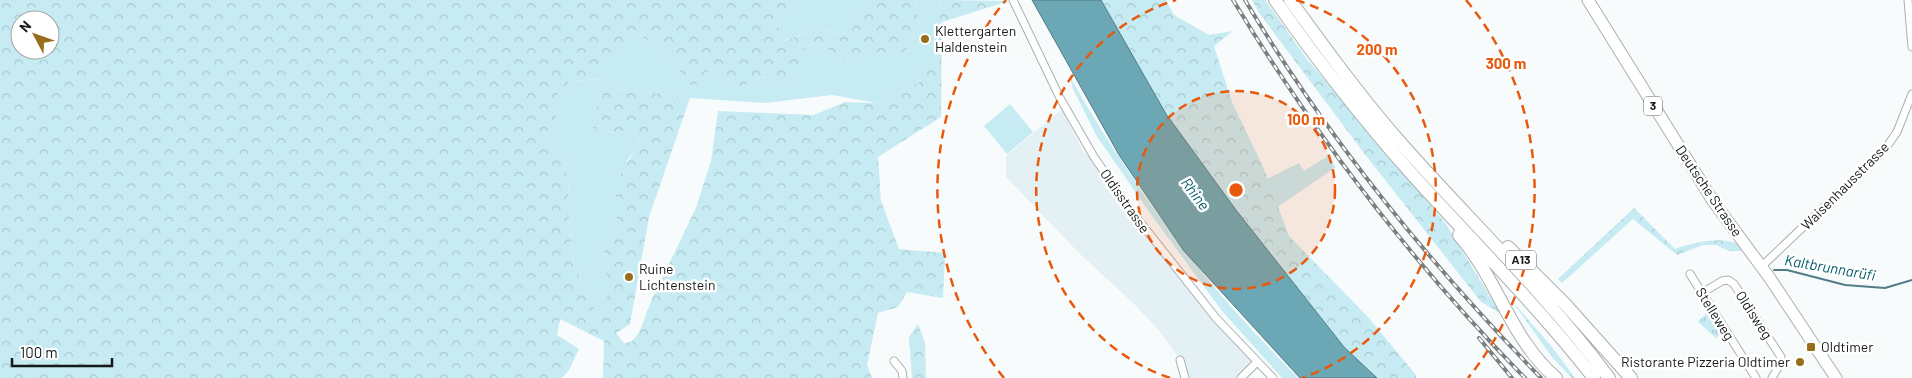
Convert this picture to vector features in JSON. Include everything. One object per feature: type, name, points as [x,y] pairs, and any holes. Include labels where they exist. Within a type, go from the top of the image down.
[{"type":"highway","name":"A13","points":[[1275,0],[1335,82],[1410,172],[1522,292],[1594,378]]},
{"type":"highway","name":"A13","points":[[1290,0],[1347,78],[1405,148],[1548,304],[1609,378]]},
{"type":"highway","name":"A13","points":[[1405,148],[1446,184],[1546,286],[1631,378]]},
{"type":"highway","name":"A13","points":[[1410,172],[1432,204],[1462,238],[1477,260],[1525,344],[1542,365],[1556,378]]},
{"type":"main road","name":"Deutsche Strasse","points":[[1588,0],[1713,202],[1761,267],[1836,378]]},
{"type":"street","name":"Oldisstrasse","points":[[1012,0],[1060,98],[1094,157],[1133,213],[1181,275],[1216,318],[1273,378]]},
{"type":"street","points":[[1908,0],[1912,47]]},
{"type":"street","name":"Waisenhausstrasse","points":[[1761,267],[1885,149],[1896,132],[1912,94]]},
{"type":"street","name":"Stelleweg","points":[[1690,274],[1756,378]]},
{"type":"street","name":"Oldisweg","points":[[1702,293],[1722,281],[1728,280],[1734,284],[1781,357],[1780,364],[1772,378]]},
{"type":"street","points":[[1180,360],[1185,378]]},
{"type":"street","points":[[894,361],[902,371],[903,378]]},
{"type":"street","points":[[1241,378],[1258,362]]},
{"type":"shaded area","points":[[1062,109],[1083,152],[1092,157],[1253,362],[1236,378],[1184,378],[1180,360],[1162,334],[1135,305],[1078,252],[1006,177],[1006,156]]},
{"type":"green space","points":[[0,0],[793,0],[789,9],[777,24],[784,41],[814,30],[849,34],[861,13],[875,9],[875,0],[916,0],[919,25],[905,52],[864,52],[844,60],[816,42],[799,53],[804,66],[785,83],[761,76],[741,87],[710,69],[693,88],[665,52],[634,31],[602,62],[602,79],[570,81],[556,96],[556,118],[546,135],[564,163],[569,184],[568,202],[573,263],[596,312],[603,311],[607,307],[604,247],[611,239],[617,226],[616,195],[619,181],[627,163],[640,146],[639,139],[630,131],[607,133],[592,127],[592,116],[607,87],[690,98],[649,217],[630,324],[616,333],[624,343],[631,342],[639,333],[652,299],[696,208],[711,161],[718,111],[814,115],[845,102],[877,103],[920,82],[936,56],[941,0],[1009,1],[942,22],[941,117],[878,157],[881,201],[899,249],[945,253],[943,298],[907,292],[898,307],[878,313],[867,365],[872,378],[603,378],[604,341],[560,319],[557,335],[579,349],[569,370],[562,378],[0,378]]},
{"type":"green space","points":[[793,0],[875,0],[875,10],[861,13],[849,34],[814,30],[783,41],[777,24],[789,9]]},
{"type":"green space","points":[[916,0],[941,0],[936,57],[920,82],[877,103],[832,95],[765,103],[690,98],[607,87],[592,116],[607,133],[630,131],[639,139],[640,146],[628,159],[616,196],[618,221],[614,236],[604,247],[607,307],[603,311],[596,312],[573,263],[568,202],[569,184],[564,163],[546,135],[556,118],[556,96],[570,81],[602,79],[601,62],[634,31],[665,52],[693,87],[710,69],[741,87],[761,76],[785,83],[799,53],[816,42],[844,60],[863,52],[905,52],[919,25]]},
{"type":"green space","points":[[1101,0],[1166,0],[1174,15],[1209,35],[1233,31],[1214,46],[1232,102],[1264,169],[1289,236],[1368,317],[1416,375],[1416,378],[1377,378],[1344,347],[1236,210],[1166,114]]},
{"type":"green space","points":[[1252,0],[1265,0],[1307,59],[1446,224],[1500,313],[1481,302],[1367,157],[1259,13]]},
{"type":"green space","points":[[1070,77],[1134,180],[1186,253],[1262,341],[1298,378],[1282,378],[1222,311],[1096,135],[1073,89]]},
{"type":"green space","points":[[1010,104],[1033,132],[1007,154],[984,126]]},
{"type":"green space","points":[[1328,156],[1336,167],[1276,208],[1261,182],[1299,163],[1304,171]]},
{"type":"green space","points":[[1634,208],[1675,249],[1701,242],[1722,240],[1739,245],[1745,251],[1729,251],[1716,245],[1703,245],[1677,255],[1633,219],[1562,283],[1558,279]]},
{"type":"green space","points":[[1512,301],[1552,347],[1575,378],[1572,378],[1552,357]]},
{"type":"green space","points":[[1708,311],[1722,332],[1716,338],[1698,322]]},
{"type":"green space","points":[[918,324],[925,343],[926,378],[912,378],[909,337]]},
{"type":"water","name":"Rhine","points":[[1032,0],[1101,0],[1166,114],[1236,210],[1344,347],[1377,378],[1300,378],[1184,251],[1119,155]]},
{"type":"waterway","name":"Kaltbrunnarüfi","points":[[1774,270],[1787,270],[1845,285],[1885,288],[1912,280]]},
{"type":"railway","points":[[1233,0],[1298,101],[1368,198],[1444,290],[1525,378]]},
{"type":"railway","points":[[1245,0],[1310,101],[1382,198],[1459,290],[1541,378]]},
{"type":"railway","points":[[1479,338],[1512,378]]},
{"type":"place","name":"Klettergarten Haldenstein","points":[[925,39]]},
{"type":"place","name":"Ruine Lichtenstein","points":[[629,277]]},
{"type":"place","name":"Oldtimer","points":[[1811,347]]},
{"type":"place","name":"Ristorante Pizzeria Oldtimer","points":[[1800,362]]}]
